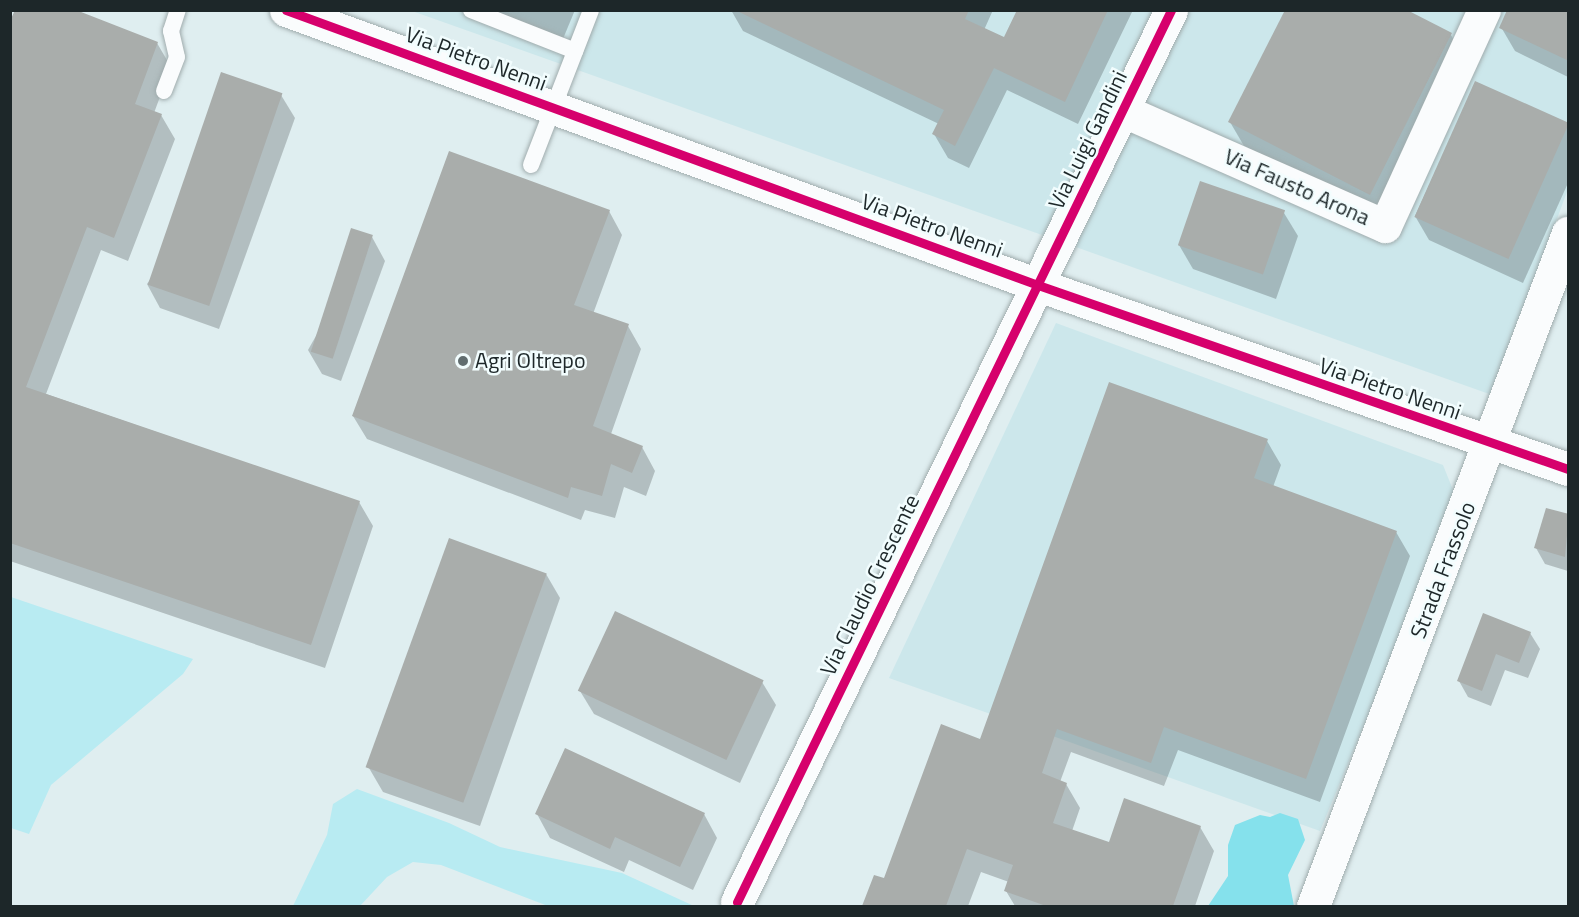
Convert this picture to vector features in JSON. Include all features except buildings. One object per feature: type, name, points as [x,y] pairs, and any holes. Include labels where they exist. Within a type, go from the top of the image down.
[{"type":"street","name":"Via Pietro Nenni","points":[[286,10],[1038,285],[1490,445],[1569,469]]},
{"type":"street","name":"Via Luigi Gandini","points":[[1038,285],[1172,10]]},
{"type":"street","name":"Via Fausto Arona","points":[[1124,111],[1385,226],[1484,10]]},
{"type":"street","name":"Strada Frassolo","points":[[1313,906],[1569,232]]},
{"type":"street","name":"Via Claudio Crescente","points":[[737,902],[1038,285]]},
{"type":"lane","points":[[164,91],[177,57],[171,31],[178,10]]},
{"type":"lane","points":[[471,10],[575,51]]},
{"type":"lane","points":[[531,165],[591,10]]},
{"type":"shaded area","points":[[412,11],[1568,11],[1568,189],[1492,395]]},
{"type":"shaded area","points":[[1056,323],[1443,465],[1457,500],[1320,831],[889,678]]},
{"type":"shaded area","points":[[11,597],[193,659],[183,674],[51,785],[29,834],[11,828]]},
{"type":"shaded area","points":[[357,789],[449,823],[500,847],[622,873],[694,906],[548,906],[441,865],[413,862],[387,877],[360,906],[293,906],[327,835],[333,804]]},
{"type":"shaded area","points":[[1280,813],[1298,819],[1305,840],[1288,875],[1294,906],[1208,906],[1228,876],[1228,845],[1235,825],[1260,815],[1270,817]]},
{"type":"cycle path","points":[[286,10],[1038,285],[1568,469]]},
{"type":"cycle path","points":[[737,902],[1171,10]]},
{"type":"place","name":"Agri Oltrepo","points":[[463,361]]}]
